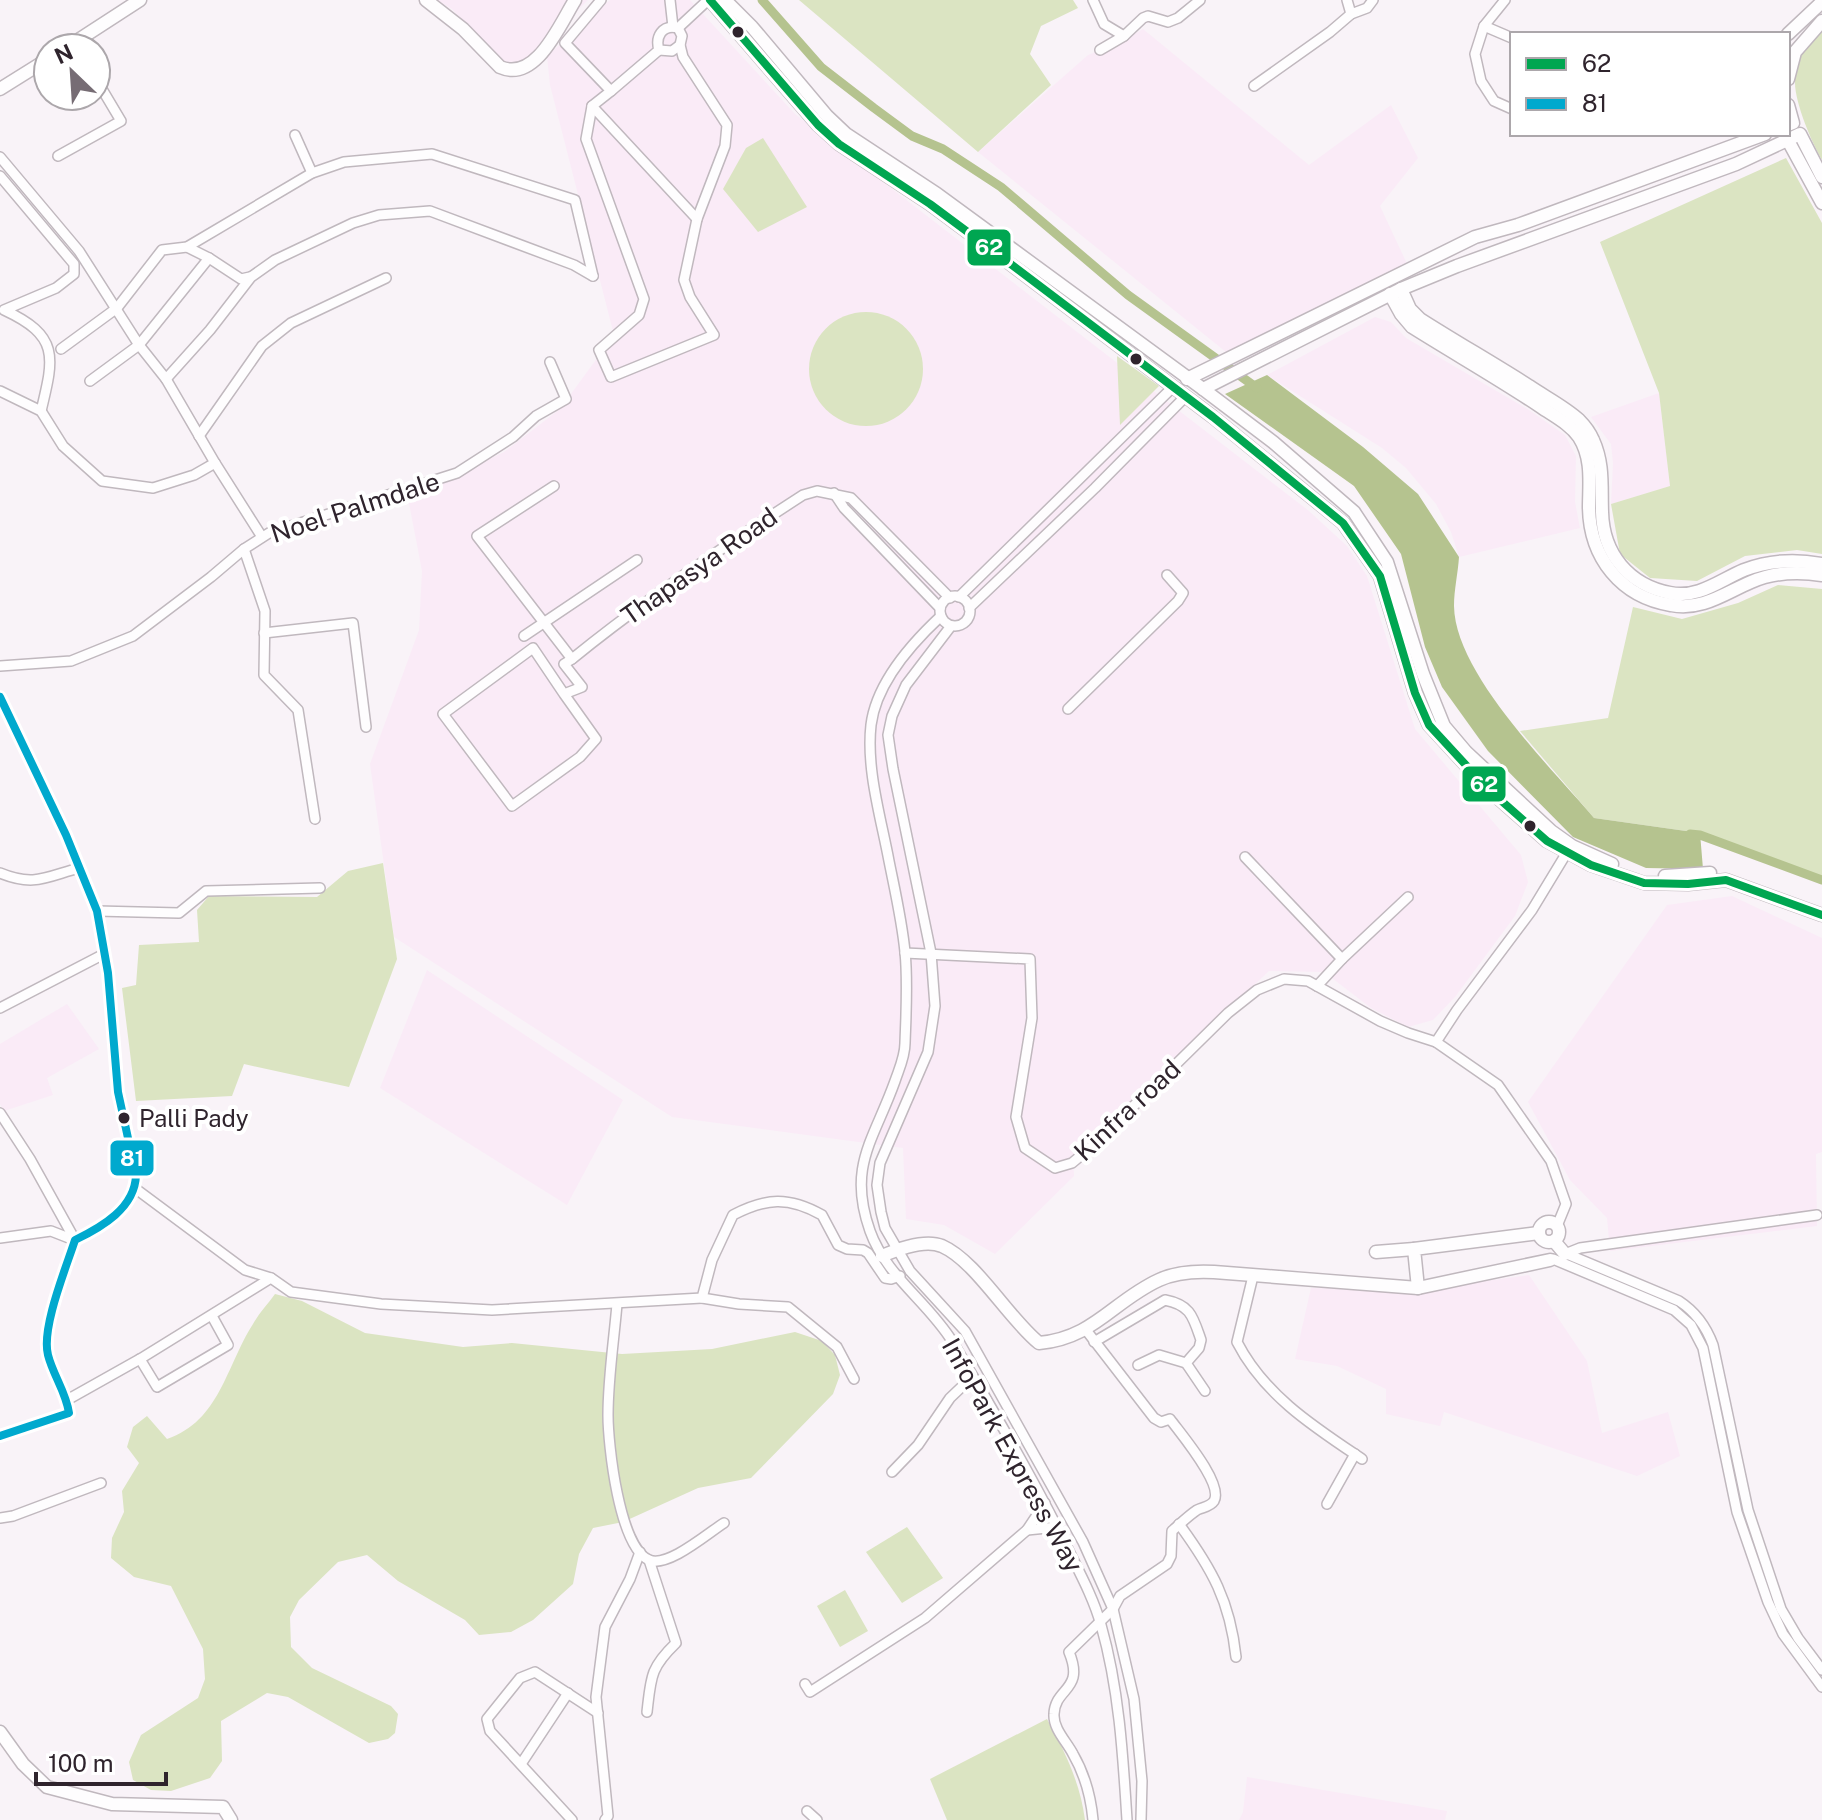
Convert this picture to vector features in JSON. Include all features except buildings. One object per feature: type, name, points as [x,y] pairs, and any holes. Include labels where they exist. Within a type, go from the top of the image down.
[{"type":"street","points":[[93,32],[140,0]]},
{"type":"street","points":[[426,0],[444,12],[500,67],[516,70],[535,60],[575,0]]},
{"type":"street","points":[[601,0],[565,43],[611,91]]},
{"type":"street","points":[[670,0],[675,28],[682,36],[680,45],[695,77],[727,125],[725,146],[697,219],[684,280],[690,297],[714,335],[611,377],[599,350],[639,315],[644,299],[586,139],[592,106],[659,50],[672,51],[680,45]]},
{"type":"street","points":[[659,50],[656,41],[659,34],[675,28],[709,0],[846,134],[937,194],[1187,379],[1208,387],[1354,512],[1387,562],[1423,674],[1444,726],[1568,850]]},
{"type":"street","points":[[725,0],[752,27],[818,125],[839,144],[942,213],[1213,417],[1348,528],[1380,576],[1415,693],[1429,725],[1488,789],[1547,841],[1644,883],[1688,884],[1726,880],[1818,910]]},
{"type":"street","points":[[1093,0],[1104,24],[1124,36]]},
{"type":"street","points":[[1100,50],[1124,36],[1143,18],[1148,16],[1168,22],[1200,0]]},
{"type":"street","points":[[1347,0],[1351,14]]},
{"type":"street","points":[[1254,86],[1351,14],[1367,8],[1373,0]]},
{"type":"street","points":[[1505,0],[1484,26],[1475,54],[1481,81],[1494,101],[1510,108]]},
{"type":"street","points":[[1790,32],[1822,2]]},
{"type":"street","points":[[1790,71],[1795,52],[1822,21]]},
{"type":"street","points":[[1484,26],[1510,37]]},
{"type":"street","points":[[0,89],[32,69]]},
{"type":"street","points":[[58,156],[121,121],[112,106]]},
{"type":"street","points":[[592,106],[697,219]]},
{"type":"street","points":[[1794,128],[1822,177]]},
{"type":"street","points":[[295,135],[312,173]]},
{"type":"street","points":[[1187,379],[1475,237],[1518,225],[1760,136]]},
{"type":"street","points":[[1208,387],[1396,291],[1471,260],[1736,164],[1786,137],[1820,195]]},
{"type":"street","points":[[61,349],[117,308],[162,250],[187,247],[312,173],[344,162],[432,154],[575,200],[593,276],[574,265],[430,211],[379,215],[353,223],[275,260],[251,277],[210,330],[166,379]]},
{"type":"street","points":[[0,157],[79,251],[139,345],[166,379],[262,537]]},
{"type":"street","points":[[0,176],[74,264],[74,274],[56,288],[4,310],[27,321],[46,340],[52,368],[41,411]]},
{"type":"street","points":[[187,247],[241,279],[251,277]]},
{"type":"street","points":[[90,381],[139,345],[209,258]]},
{"type":"street","points":[[199,436],[262,346],[291,323],[386,278]]},
{"type":"street","points":[[1396,291],[1420,319],[1517,385],[1579,420],[1588,430],[1599,455],[1595,503],[1604,536],[1619,565],[1646,586],[1681,600],[1709,602],[1776,574],[1822,575]]},
{"type":"street","name":"Noel Palmdale","points":[[0,666],[71,661],[133,636],[262,537],[312,518],[457,473],[513,437],[536,416],[566,399],[550,362]]},
{"type":"street","points":[[941,612],[1172,388]]},
{"type":"street","points":[[0,391],[41,411],[63,446],[102,481],[153,488],[194,475],[215,463]]},
{"type":"street","points":[[834,493],[951,626],[960,625],[966,620],[969,608],[1185,397]]},
{"type":"street","points":[[554,486],[477,536],[572,659],[564,664],[582,687],[564,694]]},
{"type":"street","name":"Thapasya Road","points":[[572,659],[632,612],[803,495],[817,491],[834,493]]},
{"type":"street","points":[[834,493],[851,498],[969,608]]},
{"type":"street","points":[[244,549],[265,611],[264,675],[298,710],[315,819]]},
{"type":"street","points":[[524,636],[637,560]]},
{"type":"street","points":[[1681,600],[1742,571],[1770,562],[1791,560],[1822,564]]},
{"type":"street","points":[[1068,709],[1178,601],[1183,593],[1181,587],[1167,575]]},
{"type":"street","name":"InfoPark Express Way","points":[[941,612],[895,671],[877,701],[871,726],[876,792],[905,953],[904,1056],[863,1159],[860,1181],[862,1203],[870,1233],[882,1256],[950,1337],[1045,1503],[1100,1623],[1111,1667],[1123,1747],[1127,1820]]},
{"type":"street","points":[[264,633],[353,623],[366,727]]},
{"type":"street","name":"InfoPark Express Way","points":[[951,626],[906,685],[892,716],[888,735],[931,953],[935,1006],[928,1052],[880,1163],[877,1185],[885,1228],[897,1250],[910,1271],[965,1331],[1083,1542],[1113,1609],[1134,1699],[1142,1781],[1141,1820]]},
{"type":"street","points":[[533,648],[564,694],[596,739],[580,757],[512,806],[443,714],[533,648]]},
{"type":"street","points":[[0,697],[97,911],[118,1092],[136,1175],[136,1189],[129,1201],[99,1229],[75,1240],[51,1231],[0,1238]]},
{"type":"street","points":[[1436,1042],[1536,904],[1568,850]]},
{"type":"street","points":[[1245,857],[1342,959]]},
{"type":"street","points":[[0,873],[31,882],[79,868]]},
{"type":"street","points":[[97,911],[179,913],[206,891],[320,888]]},
{"type":"street","points":[[1408,897],[1317,986],[1380,1021],[1436,1042],[1498,1085],[1551,1161],[1566,1204],[1554,1241]]},
{"type":"street","points":[[905,953],[931,953]]},
{"type":"street","name":"Kinfra road","points":[[931,953],[1030,959],[1032,1018],[1016,1117],[1025,1148],[1055,1168],[1072,1163],[1096,1143],[1228,1013],[1257,990],[1284,979],[1308,981],[1317,986]]},
{"type":"street","points":[[0,1008],[104,954]]},
{"type":"street","points":[[0,1113],[30,1159],[75,1240],[47,1330],[47,1354],[67,1400],[69,1413],[0,1436]]},
{"type":"street","points":[[136,1189],[245,1270],[271,1278],[291,1292],[381,1304],[492,1310],[702,1298],[788,1307],[837,1347],[854,1379]]},
{"type":"street","points":[[702,1298],[712,1260],[733,1215],[780,1199],[822,1215],[838,1245],[863,1250],[885,1278],[891,1279],[910,1271]]},
{"type":"street","points":[[882,1256],[920,1245],[940,1245],[967,1265],[1039,1343],[1060,1341],[1086,1330],[1160,1279],[1199,1271],[1418,1288],[1559,1257],[1580,1248],[1817,1215]]},
{"type":"street","points":[[1554,1241],[1544,1241],[1539,1233],[1540,1227],[1545,1223],[1557,1226]]},
{"type":"street","points":[[1376,1252],[1539,1233]]},
{"type":"street","points":[[1554,1241],[1559,1257],[1664,1304],[1680,1314],[1696,1332],[1705,1357],[1737,1512],[1768,1602],[1783,1634],[1822,1687]]},
{"type":"street","points":[[1414,1249],[1418,1288]]},
{"type":"street","points":[[1559,1257],[1679,1301],[1705,1327],[1716,1355],[1748,1510],[1778,1599],[1792,1629],[1822,1670]]},
{"type":"street","points":[[1253,1276],[1237,1342],[1247,1360],[1264,1384],[1316,1428],[1358,1457],[1327,1504]]},
{"type":"street","points":[[67,1400],[271,1278]]},
{"type":"street","points":[[1094,1342],[1165,1300],[1181,1303],[1188,1308],[1201,1340],[1199,1348],[1186,1363]]},
{"type":"street","points":[[617,1304],[608,1415],[618,1506],[636,1548],[649,1560],[676,1643],[658,1660],[651,1677],[647,1712]]},
{"type":"street","points":[[140,1359],[157,1387],[228,1345],[212,1316]]},
{"type":"street","points":[[1086,1330],[1154,1418],[1161,1422],[1170,1419],[1194,1450],[1215,1487],[1213,1503],[1197,1510],[1172,1531],[1171,1556],[1167,1564],[1127,1591],[1100,1623],[1069,1652],[1075,1665],[1072,1683],[1057,1702],[1053,1715],[1084,1780],[1093,1820]]},
{"type":"street","points":[[1138,1365],[1159,1355],[1186,1363],[1205,1391]]},
{"type":"street","points":[[892,1472],[918,1445],[950,1398],[972,1377]]},
{"type":"street","points":[[0,1518],[101,1483]]},
{"type":"street","points":[[805,1684],[810,1692],[925,1618],[1027,1530],[1045,1503]]},
{"type":"street","points":[[649,1560],[667,1560],[724,1523]]},
{"type":"street","points":[[1179,1524],[1224,1596],[1236,1657]]},
{"type":"street","points":[[1027,1530],[1057,1527]]},
{"type":"street","points":[[605,1820],[608,1816],[596,1697],[605,1627],[640,1552]]},
{"type":"street","points":[[572,1820],[490,1731],[487,1719],[520,1678],[535,1672],[598,1713]]},
{"type":"street","points":[[521,1764],[568,1693]]},
{"type":"street","points":[[0,1732],[23,1764],[47,1787],[112,1804],[223,1807],[231,1820]]},
{"type":"street","points":[[807,1811],[817,1820]]},
{"type":"shaded area","points":[[437,0],[588,0],[531,57],[512,66],[498,60],[452,9]]},
{"type":"shaded area","points":[[610,0],[690,0],[795,114],[1309,511],[1347,546],[1367,576],[1415,729],[1521,855],[1528,882],[1515,916],[1455,997],[1433,1020],[1408,1027],[1371,1008],[1324,972],[1269,971],[1073,1157],[1074,1176],[995,1254],[944,1225],[906,1219],[903,1148],[672,1117],[394,937],[370,764],[419,630],[422,571],[408,498],[504,452],[560,409],[614,335],[550,85],[547,56]]},
{"type":"shaded area","points":[[799,0],[1073,0],[1078,8],[1041,26],[1030,54],[1051,85],[978,152]]},
{"type":"shaded area","points":[[1143,29],[1309,165],[1391,105],[1418,158],[1380,206],[1409,268],[1226,352],[978,152],[1088,55]]},
{"type":"shaded area","points":[[1822,29],[1822,160],[1801,112],[1795,83],[1802,53]]},
{"type":"shaded area","points":[[763,138],[807,207],[758,232],[723,189],[746,148]]},
{"type":"shaded area","points":[[1786,158],[1822,223],[1822,554],[1797,550],[1745,556],[1697,581],[1650,578],[1620,554],[1611,504],[1670,486],[1659,393],[1600,242]]},
{"type":"shaded area","points":[[866,312],[888,316],[906,329],[919,347],[923,369],[919,391],[906,409],[888,422],[866,426],[844,422],[826,409],[813,391],[809,369],[813,347],[826,329],[844,316]]},
{"type":"shaded area","points":[[1375,317],[1391,322],[1406,338],[1529,410],[1565,435],[1576,456],[1575,502],[1580,528],[1459,557],[1451,532],[1436,504],[1406,468],[1382,448],[1267,375]]},
{"type":"shaded area","points":[[1117,356],[1159,386],[1120,425]]},
{"type":"shaded area","points":[[1267,375],[1363,447],[1418,494],[1459,557],[1454,606],[1459,633],[1470,661],[1508,718],[1554,773],[1594,818],[1700,833],[1703,869],[1646,868],[1573,837],[1488,751],[1442,687],[1425,647],[1401,554],[1354,486],[1225,394]]},
{"type":"shaded area","points":[[1659,393],[1670,486],[1611,504],[1611,444],[1591,417]]},
{"type":"shaded area","points":[[1778,585],[1822,589],[1822,878],[1700,833],[1594,818],[1520,731],[1608,718],[1633,607],[1682,619],[1738,603]]},
{"type":"shaded area","points":[[383,863],[397,959],[349,1087],[244,1064],[232,1096],[136,1101],[122,988],[136,985],[139,945],[199,942],[197,910],[209,896],[317,897],[348,871]]},
{"type":"shaded area","points":[[1732,896],[1822,938],[1822,1152],[1816,1154],[1817,1226],[1610,1251],[1607,1218],[1570,1180],[1528,1102],[1667,905]]},
{"type":"shaded area","points":[[427,970],[623,1100],[567,1205],[380,1088]]},
{"type":"shaded area","points":[[67,1004],[99,1049],[47,1078],[53,1095],[4,1111],[0,1104],[0,1044]]},
{"type":"shaded area","points":[[1529,1275],[1587,1361],[1602,1433],[1668,1412],[1680,1456],[1637,1476],[1444,1412],[1440,1426],[1386,1414],[1386,1389],[1337,1366],[1295,1359],[1311,1288],[1419,1290]]},
{"type":"shaded area","points":[[275,1294],[302,1301],[365,1333],[463,1347],[512,1343],[622,1354],[712,1349],[795,1332],[822,1341],[835,1355],[840,1375],[833,1394],[751,1478],[698,1488],[623,1522],[593,1528],[579,1554],[573,1584],[533,1620],[511,1632],[479,1635],[465,1620],[398,1581],[367,1555],[338,1562],[299,1600],[290,1617],[291,1647],[312,1668],[391,1706],[398,1714],[395,1733],[388,1739],[369,1743],[288,1697],[267,1693],[221,1721],[222,1761],[210,1778],[171,1791],[151,1790],[133,1780],[129,1762],[141,1735],[198,1698],[205,1679],[203,1649],[171,1586],[134,1577],[111,1558],[112,1538],[124,1512],[122,1491],[139,1463],[127,1447],[133,1427],[147,1416],[167,1439],[185,1431],[199,1419],[220,1390],[255,1320]]},
{"type":"shaded area","points":[[907,1527],[943,1578],[902,1603],[866,1552]]},
{"type":"shaded area","points":[[845,1590],[868,1631],[840,1647],[817,1606]]},
{"type":"shaded area","points":[[1047,1719],[1071,1768],[1085,1820],[947,1820],[930,1779]]},
{"type":"shaded area","points":[[1247,1777],[1447,1811],[1445,1820],[1239,1820],[1243,1812]]},
{"type":"waterway","points":[[762,0],[821,67],[912,136],[943,149],[1001,187],[1128,295],[1257,388]]},
{"type":"waterway","points":[[1690,834],[1822,880]]},
{"type":"transit line","name":"62","points":[[710,0],[818,125],[839,144],[930,204],[1004,259],[1213,417],[1343,523],[1380,576],[1415,693],[1429,725],[1488,789],[1547,841],[1591,865],[1644,883],[1688,884],[1726,880],[1822,915]]},
{"type":"transit line","name":"81","points":[[0,697],[66,835],[97,911],[108,973],[118,1092],[136,1175],[130,1197],[123,1207],[96,1229],[75,1240],[56,1298],[48,1330],[48,1355],[69,1413],[0,1436]]},
{"type":"place","name":"Palli Pady","points":[[124,1118]]}]
